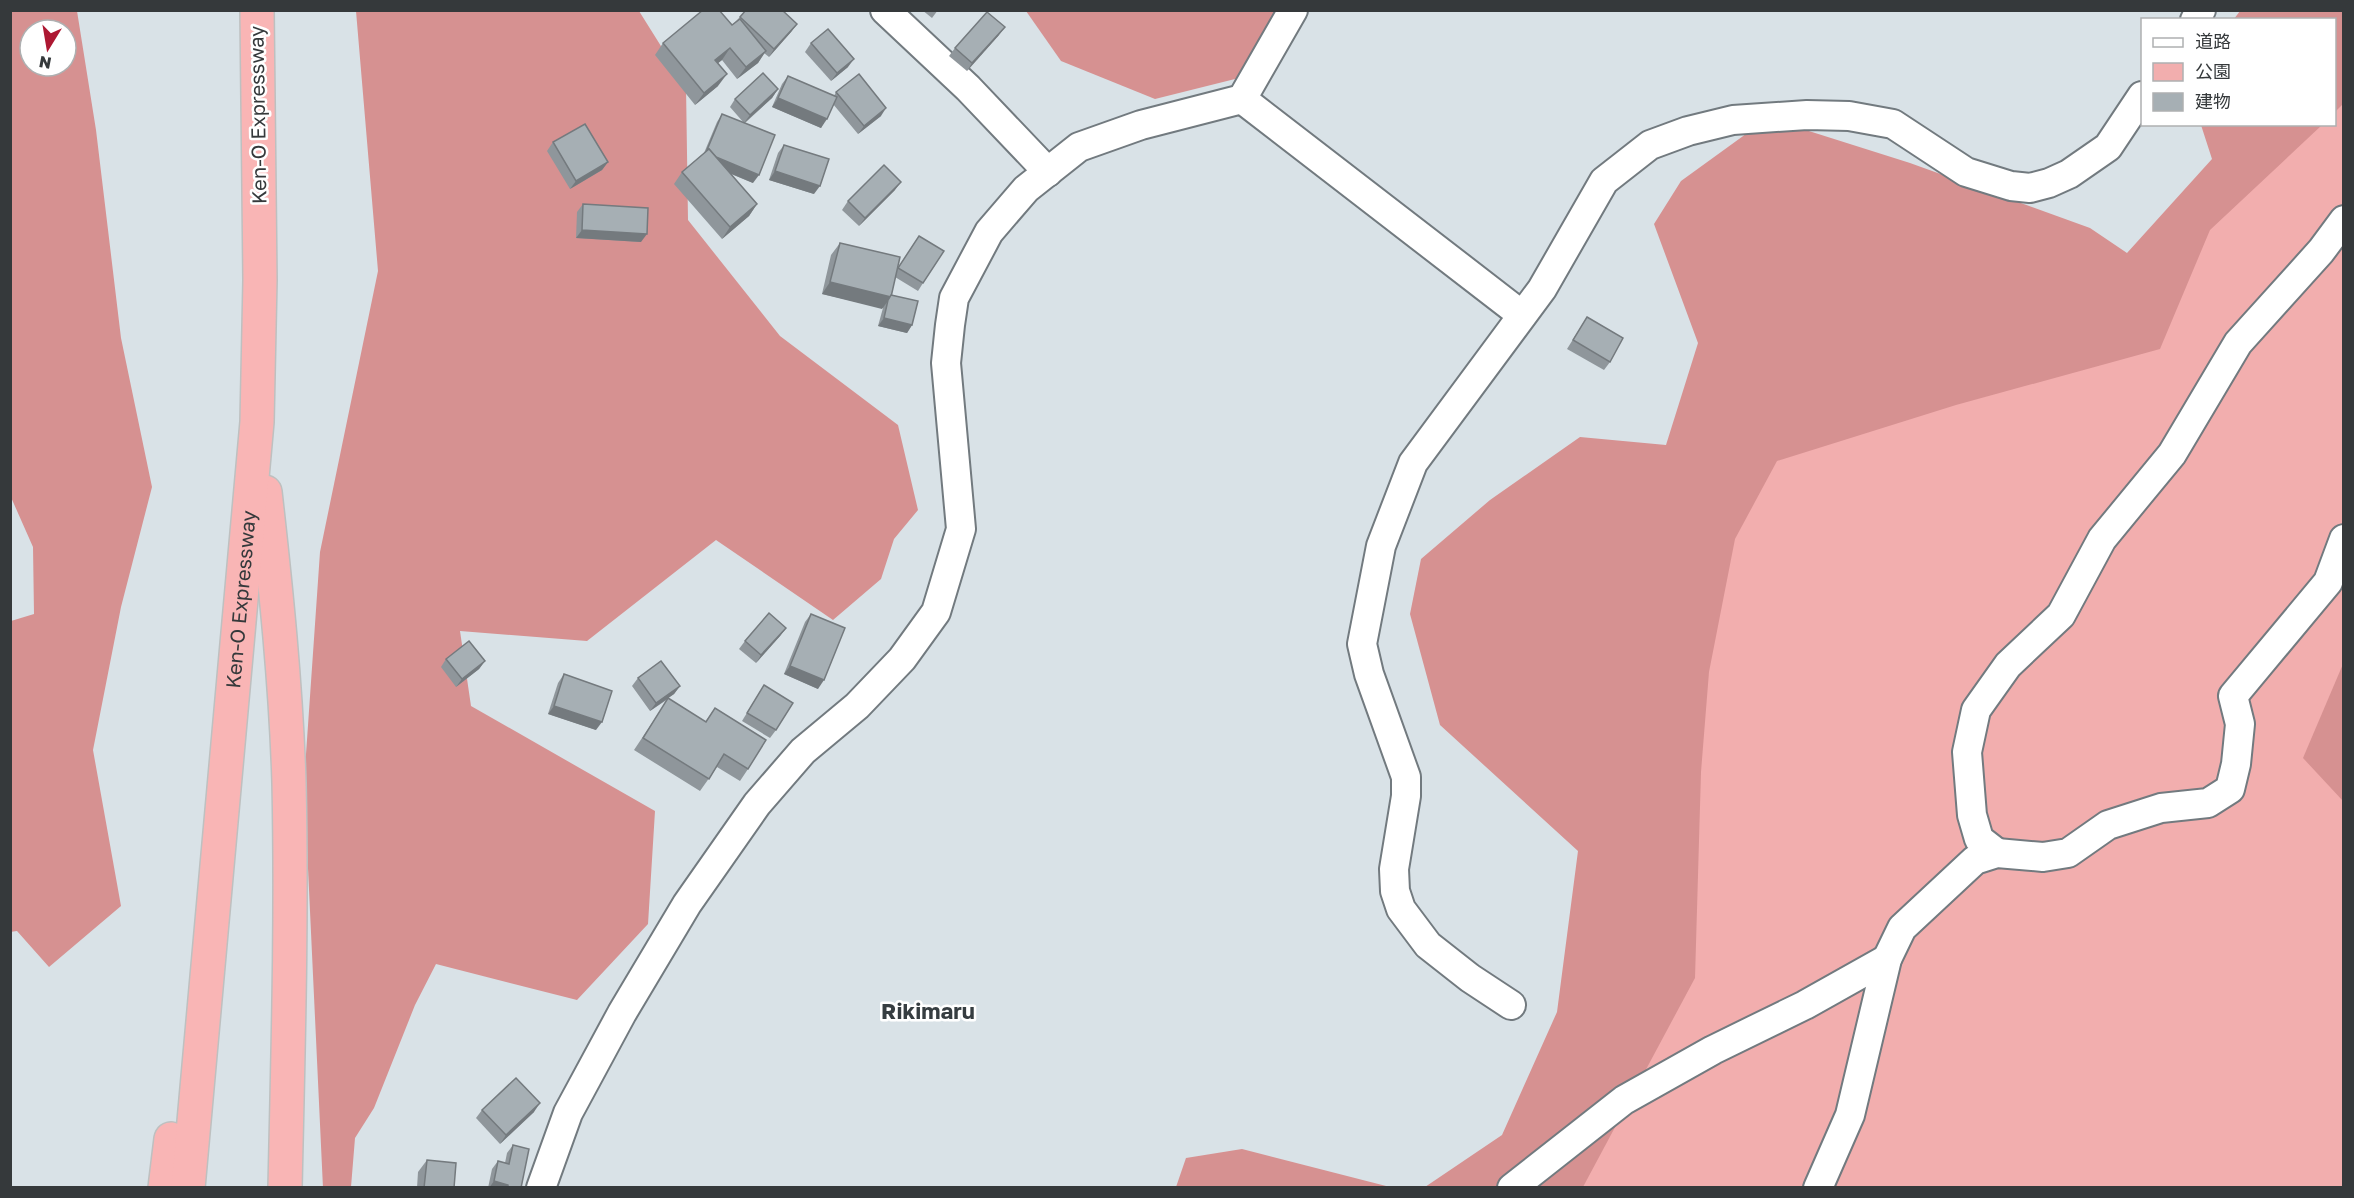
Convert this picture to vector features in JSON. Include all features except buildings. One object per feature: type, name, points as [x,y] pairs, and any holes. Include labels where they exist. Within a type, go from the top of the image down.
[{"type":"highway","name":"Ken-O Expressway","points":[[188,1188],[257,422],[260,280],[257,10]]},
{"type":"highway","points":[[257,422],[277,596],[288,781],[290,971],[285,1188]]},
{"type":"highway","points":[[165,1188],[182,1053],[220,841]]},
{"type":"street","points":[[885,10],[968,88],[1048,172]]},
{"type":"street","points":[[541,1188],[568,1113],[622,1013],[687,904],[757,804],[803,751],[857,706],[902,658],[936,612],[961,529],[946,363],[954,298],[988,232],[1026,189],[1079,147],[1141,125],[1242,99],[1293,10]]},
{"type":"street","points":[[1511,1005],[1470,978],[1428,945],[1401,909],[1395,891],[1394,869],[1406,796],[1406,777],[1369,674],[1362,644],[1381,546],[1413,463],[1542,289],[1604,181],[1650,145],[1688,130],[1733,120],[1808,115],[1850,116],[1893,124],[1966,172],[2011,186],[2030,188],[2069,174],[2108,147],[2141,98]]},
{"type":"street","points":[[1242,99],[1522,315]]},
{"type":"street","points":[[1996,854],[1979,839],[1972,815],[1967,752],[1976,710],[2008,665],[2061,615],[2102,539],[2172,454],[2238,343],[2320,251],[2343,220]]},
{"type":"street","points":[[1818,1188],[1850,1115],[1887,958],[1902,928],[1975,860],[1996,854],[2043,858],[2068,853],[2109,825],[2161,808],[2208,803],[2230,789],[2236,764],[2240,724],[2233,696],[2328,582],[2343,539]]},
{"type":"street","points":[[1512,1188],[1624,1100],[1713,1050],[1805,1005],[1887,958]]},
{"type":"green space","points":[[2343,11],[2343,1187],[1463,1188],[1581,1090],[1743,390],[2139,296],[2261,126],[2336,126],[2336,18]]},
{"type":"shaded area","points":[[11,10],[77,11],[96,130],[121,338],[152,487],[121,607],[93,750],[121,906],[49,967],[17,931],[10,932],[11,621],[34,614],[33,547],[10,495]]},
{"type":"shaded area","points":[[356,11],[639,11],[686,86],[688,220],[780,336],[898,425],[918,510],[894,539],[881,579],[833,620],[716,540],[587,641],[460,631],[471,706],[655,811],[648,924],[577,1000],[436,964],[415,1005],[374,1108],[355,1138],[351,1187],[323,1188],[304,783],[320,552],[378,271]]},
{"type":"shaded area","points":[[1026,11],[1278,11],[1247,76],[1155,99],[1061,61]]},
{"type":"shaded area","points":[[2240,11],[2343,11],[2343,104],[2336,111],[2336,18],[2235,18]]},
{"type":"shaded area","points":[[1768,118],[1910,163],[2090,228],[2127,253],[2212,159],[2201,126],[2321,126],[2210,230],[2160,349],[1956,405],[1777,461],[1735,539],[1709,672],[1701,772],[1695,978],[1583,1187],[1425,1187],[1502,1135],[1557,1012],[1578,851],[1440,725],[1410,614],[1421,559],[1490,500],[1580,437],[1666,445],[1698,343],[1654,224],[1681,181]]},
{"type":"shaded area","points":[[2343,664],[2344,801],[2303,758]]},
{"type":"shaded area","points":[[1242,1149],[1390,1187],[1176,1187],[1186,1158]]},
{"type":"district","name":"Rikimaru","points":[[928,1011]]}]
